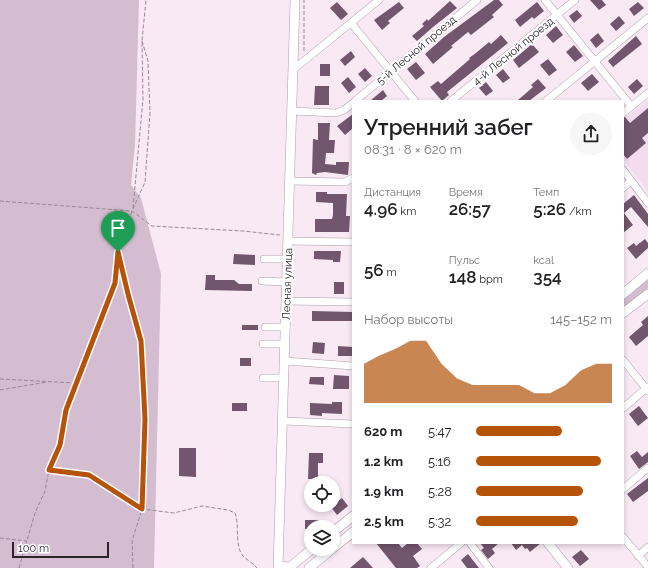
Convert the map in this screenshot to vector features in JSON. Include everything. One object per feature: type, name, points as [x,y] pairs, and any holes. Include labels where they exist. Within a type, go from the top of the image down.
[{"type":"main road","name":"Лесная улица","points":[[278,567],[287,282],[285,238],[290,181],[296,0]]},
{"type":"main road","points":[[624,293],[648,273]]},
{"type":"main road","points":[[624,313],[648,294]]},
{"type":"main road","points":[[340,526],[352,517]]},
{"type":"main road","points":[[340,543],[352,533]]},
{"type":"main road","points":[[549,544],[568,568]]},
{"type":"main road","points":[[278,567],[290,567],[304,556]]},
{"type":"main road","points":[[309,568],[324,556]]},
{"type":"street","points":[[294,69],[379,0]]},
{"type":"street","name":"5-й Лесной проезд","points":[[356,100],[477,0]]},
{"type":"street","points":[[545,0],[631,106]]},
{"type":"street","name":"4-й Лесной проезд","points":[[452,100],[575,0]]},
{"type":"street","points":[[547,100],[648,18]]},
{"type":"street","points":[[351,22],[414,100]]},
{"type":"street","points":[[624,112],[648,93]]},
{"type":"street","name":"5-й Лесной проезд","points":[[292,111],[336,113],[344,110],[352,104]]},
{"type":"street","points":[[624,171],[648,203]]},
{"type":"street","points":[[290,181],[345,182],[352,178]]},
{"type":"street","points":[[624,187],[631,181]]},
{"type":"street","points":[[285,238],[352,242]]},
{"type":"street","points":[[264,259],[287,259]]},
{"type":"street","points":[[262,281],[287,282]]},
{"type":"street","points":[[286,301],[352,302]]},
{"type":"street","points":[[265,327],[286,328]]},
{"type":"street","points":[[262,344],[285,344]]},
{"type":"street","points":[[285,361],[352,366]]},
{"type":"street","points":[[624,361],[647,389],[624,407]]},
{"type":"street","points":[[262,378],[284,378]]},
{"type":"street","points":[[283,421],[352,424]]},
{"type":"street","points":[[624,488],[648,468]]},
{"type":"street","points":[[624,538],[648,567]]},
{"type":"street","points":[[431,568],[460,544]]},
{"type":"street","points":[[471,544],[489,568]]},
{"type":"street","points":[[638,556],[648,548]]},
{"type":"path","points":[[132,211],[143,99],[142,41],[146,0]]},
{"type":"path","points":[[304,0],[304,55]]},
{"type":"path","points":[[19,568],[35,513],[45,491],[49,470],[60,445],[66,410],[115,283],[118,252],[132,211],[145,182],[150,112],[148,61],[142,41]]},
{"type":"path","points":[[0,201],[132,211],[152,226],[243,231],[285,238]]},
{"type":"path","points":[[118,252],[141,341],[145,419],[142,509],[132,541],[133,568]]},
{"type":"path","points":[[0,379],[76,383]]},
{"type":"path","points":[[0,390],[50,381]]},
{"type":"path","points":[[49,470],[89,475],[142,509],[174,513],[202,506],[228,510],[235,513],[238,520],[239,548],[243,555],[257,568]]},
{"type":"path","points":[[0,538],[27,541]]},
{"type":"shaded area","points":[[0,0],[139,0],[135,145],[131,185],[141,198],[161,274],[154,568],[0,568]]},
{"type":"shaded area","points":[[648,100],[648,192],[624,160],[624,119]]},
{"type":"shaded area","points":[[648,278],[648,288],[624,307],[624,298]]},
{"type":"building","points":[[494,0],[499,0],[503,5],[492,15],[494,17],[471,35],[468,32],[433,64],[425,54],[444,37]]},
{"type":"building","points":[[590,0],[602,0],[606,5],[599,10]]},
{"type":"building","points":[[450,1],[457,8],[417,41],[412,36],[424,26],[422,24],[427,19],[428,21]]},
{"type":"building","points":[[337,2],[348,14],[341,20],[330,8]]},
{"type":"building","points":[[399,2],[404,8],[388,21],[390,23],[382,30],[374,20]]},
{"type":"building","points":[[537,2],[544,11],[534,19],[532,17],[520,27],[515,20]]},
{"type":"building","points":[[638,2],[644,8],[634,16],[629,9]]},
{"type":"building","points":[[577,10],[582,16],[574,23],[569,16]]},
{"type":"building","points":[[619,16],[625,23],[616,31],[610,24]]},
{"type":"building","points":[[556,26],[563,35],[553,43],[546,35]]},
{"type":"building","points":[[598,33],[604,41],[596,48],[590,40]]},
{"type":"building","points":[[501,35],[508,43],[447,92],[449,95],[441,100],[430,87],[438,81],[441,84],[489,42],[491,44]]},
{"type":"building","points":[[636,36],[642,44],[613,67],[608,61]]},
{"type":"building","points":[[532,44],[539,52],[519,68],[513,60]]},
{"type":"building","points":[[574,45],[583,56],[575,62],[566,52]]},
{"type":"building","points":[[351,51],[355,57],[345,66],[340,60]]},
{"type":"building","points":[[548,59],[557,70],[549,76],[540,65]]},
{"type":"building","points":[[416,62],[425,73],[416,80],[407,69]]},
{"type":"building","points":[[320,64],[330,64],[330,76],[320,76]]},
{"type":"building","points":[[365,68],[372,76],[365,82],[358,74]]},
{"type":"building","points":[[503,69],[510,78],[503,83],[496,75]]},
{"type":"building","points":[[592,74],[599,82],[588,91],[581,83]]},
{"type":"building","points":[[348,77],[356,87],[349,93],[341,83]]},
{"type":"building","points":[[538,79],[546,88],[530,100],[518,100],[533,87],[531,85]]},
{"type":"building","points":[[637,79],[643,86],[634,94],[628,87]]},
{"type":"building","points":[[486,82],[493,91],[486,96],[479,88]]},
{"type":"building","points":[[315,86],[329,86],[329,105],[314,105]]},
{"type":"building","points":[[383,90],[387,96],[382,100],[371,100]]},
{"type":"building","points":[[648,108],[648,133],[642,138],[646,143],[627,159],[624,155],[624,118],[630,123]]},
{"type":"building","points":[[352,115],[352,129],[345,135],[337,126]]},
{"type":"building","points":[[318,123],[330,123],[329,140],[335,140],[334,153],[326,153],[325,164],[336,165],[336,162],[349,162],[348,175],[325,172],[317,173],[316,175],[312,173],[313,139],[318,140]]},
{"type":"building","points":[[316,192],[327,192],[327,194],[347,194],[346,216],[350,216],[349,232],[315,232],[315,219],[332,219],[333,215],[333,203],[316,202]]},
{"type":"building","points":[[634,195],[648,214],[648,227],[631,207],[624,213],[624,203]]},
{"type":"building","points":[[624,213],[633,225],[624,232]]},
{"type":"building","points":[[645,239],[648,243],[648,248],[636,259],[627,248],[634,243],[636,246]]},
{"type":"building","points":[[314,251],[341,251],[340,262],[314,259]]},
{"type":"building","points":[[234,254],[255,255],[255,265],[233,264]]},
{"type":"building","points":[[206,275],[215,275],[215,280],[234,280],[239,284],[252,284],[252,291],[205,290]]},
{"type":"building","points":[[334,282],[344,282],[344,294],[334,294]]},
{"type":"building","points":[[312,311],[352,312],[352,321],[312,321]]},
{"type":"building","points":[[648,316],[648,336],[636,346],[629,337],[643,325],[641,322]]},
{"type":"building","points":[[242,325],[258,325],[258,330],[242,330]]},
{"type":"building","points":[[313,342],[325,343],[324,354],[312,353]]},
{"type":"building","points":[[338,346],[352,347],[352,356],[338,356]]},
{"type":"building","points":[[240,358],[251,358],[251,366],[240,366]]},
{"type":"building","points":[[334,375],[349,376],[349,389],[333,389]]},
{"type":"building","points":[[310,377],[324,377],[324,385],[309,384]]},
{"type":"building","points":[[332,402],[342,402],[342,414],[322,413],[322,416],[310,415],[310,403],[332,404]]},
{"type":"building","points":[[232,403],[247,403],[247,411],[232,411]]},
{"type":"building","points":[[639,406],[648,418],[638,426],[629,414]]},
{"type":"building","points":[[179,448],[196,448],[196,477],[179,476]]},
{"type":"building","points":[[637,451],[642,457],[648,452],[648,462],[639,469],[630,456]]},
{"type":"building","points":[[309,453],[323,453],[323,463],[318,463],[318,476],[308,476]]},
{"type":"building","points":[[648,478],[648,491],[633,502],[627,494]]},
{"type":"building","points":[[342,498],[348,506],[337,515],[335,512],[340,512],[340,500]]},
{"type":"building","points":[[377,544],[399,544],[402,548],[407,544],[418,544],[422,549],[413,556],[420,566],[417,568],[396,568]]},
{"type":"building","points":[[481,544],[498,544],[492,549],[495,553],[488,559],[481,550],[484,548]]},
{"type":"building","points":[[512,544],[540,544],[530,552],[522,545],[516,550]]},
{"type":"building","points":[[581,550],[589,559],[580,566],[572,557]]},
{"type":"building","points":[[468,554],[479,568],[467,568],[461,560]]},
{"type":"building","points":[[363,557],[373,568],[350,568]]},
{"type":"route","points":[[118,252],[141,341],[145,419],[142,509],[89,475],[49,470],[60,445],[66,410],[81,367],[115,283],[118,252]]}]
